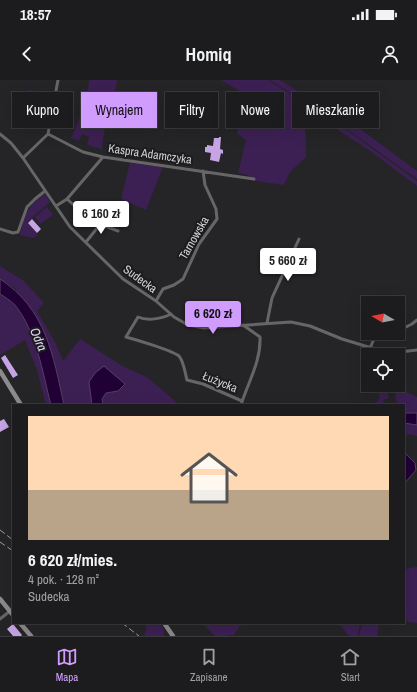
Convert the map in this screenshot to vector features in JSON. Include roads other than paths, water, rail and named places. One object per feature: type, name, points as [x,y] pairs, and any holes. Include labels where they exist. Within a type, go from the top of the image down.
[{"type":"street","points":[[23,158],[48,134],[58,80]]},
{"type":"street","name":"Sudecka","points":[[0,134],[11,143],[23,158],[70,227],[123,279],[188,325],[204,328],[291,322],[310,326],[370,348]]},
{"type":"street","name":"Kaspra Adamczyka","points":[[48,134],[83,152],[103,157],[254,179]]},
{"type":"street","points":[[56,206],[67,199],[103,157]]},
{"type":"street","name":"Tarnowska","points":[[156,301],[163,289],[174,285],[183,279],[199,244],[217,219],[216,209],[205,185],[203,171]]},
{"type":"street","points":[[0,229],[13,233],[18,232],[27,207],[45,191]]},
{"type":"street","points":[[67,199],[78,209]]},
{"type":"street","points":[[86,242],[98,227],[105,226],[118,231]]},
{"type":"street","points":[[267,323],[272,298],[299,239]]},
{"type":"street","name":"Łużycka","points":[[171,314],[160,318],[143,320],[138,317],[126,337],[179,356],[183,364],[187,380],[203,384],[242,401]]},
{"type":"street","points":[[405,328],[417,320]]},
{"type":"street","points":[[240,404],[257,366],[260,344],[260,337],[243,325]]},
{"type":"street","points":[[370,348],[374,340]]},
{"type":"street","name":"Sudecka","points":[[405,351],[417,350]]},
{"type":"street","points":[[0,371],[20,404]]},
{"type":"street","points":[[0,599],[12,613],[0,619]]},
{"type":"street","points":[[21,624],[31,636]]},
{"type":"street","points":[[164,624],[170,635]]},
{"type":"water","name":"Odra","points":[[0,279],[16,291],[28,304],[38,319],[51,351],[64,404],[51,404],[38,353],[29,328],[15,305],[0,294]]},
{"type":"water","points":[[104,366],[125,384],[118,391],[106,393],[102,399],[103,404],[92,404],[89,382],[95,373]]},
{"type":"water","points":[[405,413],[417,413],[417,425],[405,423]]},
{"type":"water","points":[[405,453],[415,463],[416,470],[405,483]]},
{"type":"railway","points":[[0,530],[12,539]]},
{"type":"railway","points":[[0,542],[12,550]]},
{"type":"railway","points":[[123,624],[139,636]]}]
